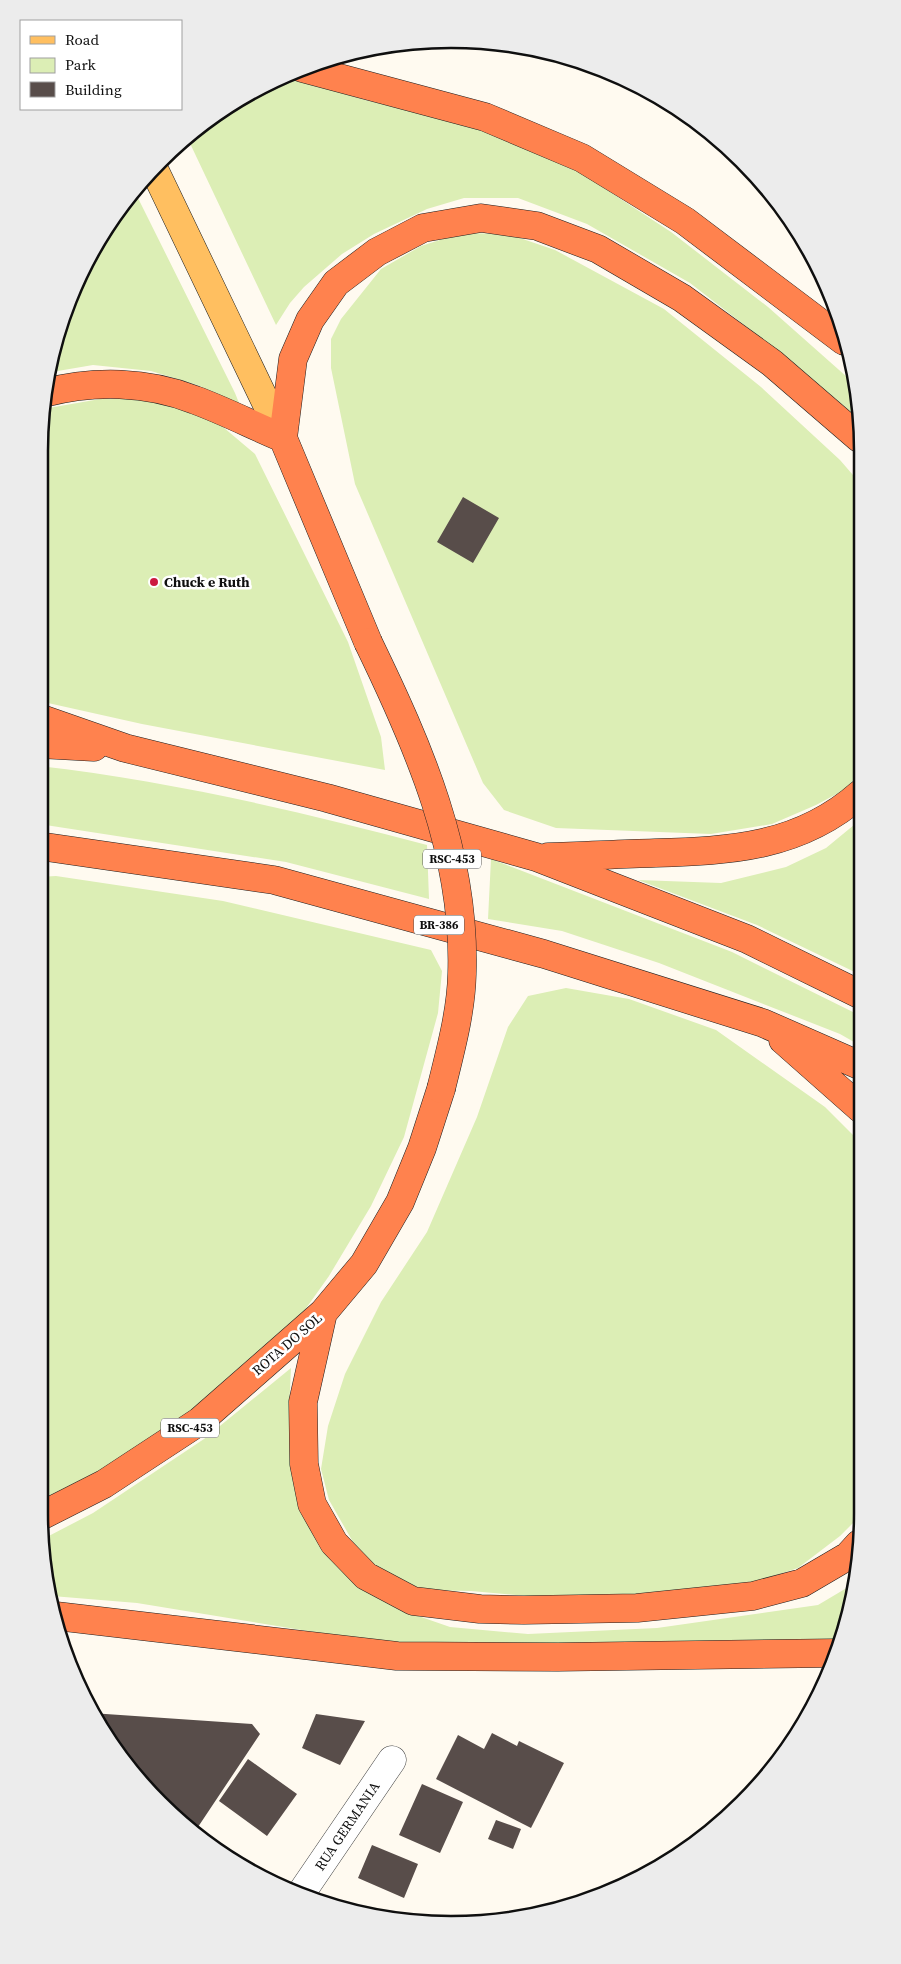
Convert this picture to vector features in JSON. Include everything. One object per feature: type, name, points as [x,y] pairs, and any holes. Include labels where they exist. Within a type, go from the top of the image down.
[{"type":"highway","points":[[314,71],[484,117],[582,158],[685,221],[837,335]]},
{"type":"highway","points":[[52,392],[98,384],[142,385],[194,400],[283,438],[292,359],[310,320],[336,283],[377,252],[423,228],[480,218],[537,226],[598,249],[690,303],[772,363],[853,433]]},
{"type":"highway","name":"ROTA DO SOL","points":[[48,1513],[104,1484],[200,1421],[323,1313],[364,1264],[400,1202],[422,1148],[441,1089],[455,1031],[462,974],[459,908],[452,859],[438,804],[407,723],[368,642],[283,438]]},
{"type":"highway","points":[[48,721],[125,748],[327,798],[536,857],[747,939],[854,992]]},
{"type":"highway","points":[[48,744],[125,748]]},
{"type":"highway","points":[[536,857],[721,852],[764,844],[806,830],[854,799]]},
{"type":"highway","name":"BR-386","points":[[48,847],[274,880],[544,954],[763,1023],[854,1063]]},
{"type":"highway","points":[[48,860],[108,856]]},
{"type":"highway","points":[[763,1023],[854,1103]]},
{"type":"highway","points":[[323,1313],[303,1402],[304,1464],[312,1504],[334,1543],[366,1576],[412,1600],[480,1609],[533,1610],[637,1608],[752,1596],[802,1583],[852,1552]]},
{"type":"highway","points":[[61,1617],[397,1656],[558,1657],[828,1654]]},
{"type":"main road","points":[[157,175],[283,438]]},
{"type":"street","name":"RUA GERMANIA","points":[[304,1889],[392,1760]]},
{"type":"green space","points":[[295,79],[365,100],[473,126],[581,173],[671,232],[768,307],[847,377],[852,413],[787,358],[690,283],[587,224],[518,198],[464,198],[427,209],[374,234],[342,254],[304,287],[290,303],[276,325],[190,144],[227,115],[249,101]]},
{"type":"green space","points":[[138,197],[239,403],[197,385],[151,371],[93,365],[55,371],[69,321],[89,272],[115,227]]},
{"type":"green space","points":[[462,233],[508,234],[555,250],[664,309],[761,387],[840,460],[854,476],[854,779],[846,789],[816,805],[772,824],[711,834],[556,828],[504,810],[483,783],[355,484],[331,368],[331,339],[341,319],[381,269],[421,246]]},
{"type":"green space","points":[[100,399],[151,399],[191,408],[223,427],[255,454],[348,642],[381,737],[385,770],[142,724],[48,703],[48,424],[50,408]]},
{"type":"green space","points":[[48,767],[137,780],[234,798],[331,820],[427,845],[429,899],[286,862],[48,825]]},
{"type":"green space","points":[[854,825],[854,972],[757,925],[638,880],[721,883],[786,867],[826,848]]},
{"type":"green space","points":[[491,859],[732,952],[854,1013],[854,1042],[840,1034],[659,963],[562,931],[488,919]]},
{"type":"green space","points":[[48,876],[56,876],[223,901],[431,950],[442,971],[438,1013],[404,1137],[371,1206],[329,1276],[292,1328],[189,1420],[94,1479],[48,1499]]},
{"type":"green space","points":[[566,988],[629,999],[716,1030],[825,1107],[854,1136],[854,1522],[840,1536],[798,1568],[746,1585],[651,1597],[539,1597],[471,1591],[419,1590],[380,1571],[353,1542],[329,1500],[321,1469],[328,1426],[345,1374],[381,1302],[427,1232],[477,1117],[508,1027],[528,996]]},
{"type":"green space","points":[[291,1368],[289,1411],[357,1581],[401,1610],[450,1627],[528,1634],[657,1628],[818,1605],[847,1588],[840,1618],[831,1646],[430,1651],[137,1603],[56,1596],[48,1536],[93,1513],[204,1439]]},
{"type":"building","points":[[463,497],[499,518],[473,563],[437,542]]},
{"type":"building","points":[[100,1714],[252,1724],[260,1734],[198,1827],[148,1779],[131,1759]]},
{"type":"building","points":[[316,1714],[365,1721],[340,1765],[302,1748]]},
{"type":"building","points":[[492,1733],[517,1746],[519,1741],[564,1763],[531,1828],[436,1779],[458,1735],[484,1749]]},
{"type":"building","points":[[248,1759],[297,1794],[267,1836],[219,1801]]},
{"type":"building","points":[[422,1784],[463,1802],[440,1853],[399,1835]]},
{"type":"building","points":[[496,1820],[521,1829],[513,1849],[488,1839]]},
{"type":"building","points":[[372,1845],[418,1864],[404,1898],[358,1878]]},
{"type":"place","name":"Chuck e Ruth","points":[[154,582]]}]
